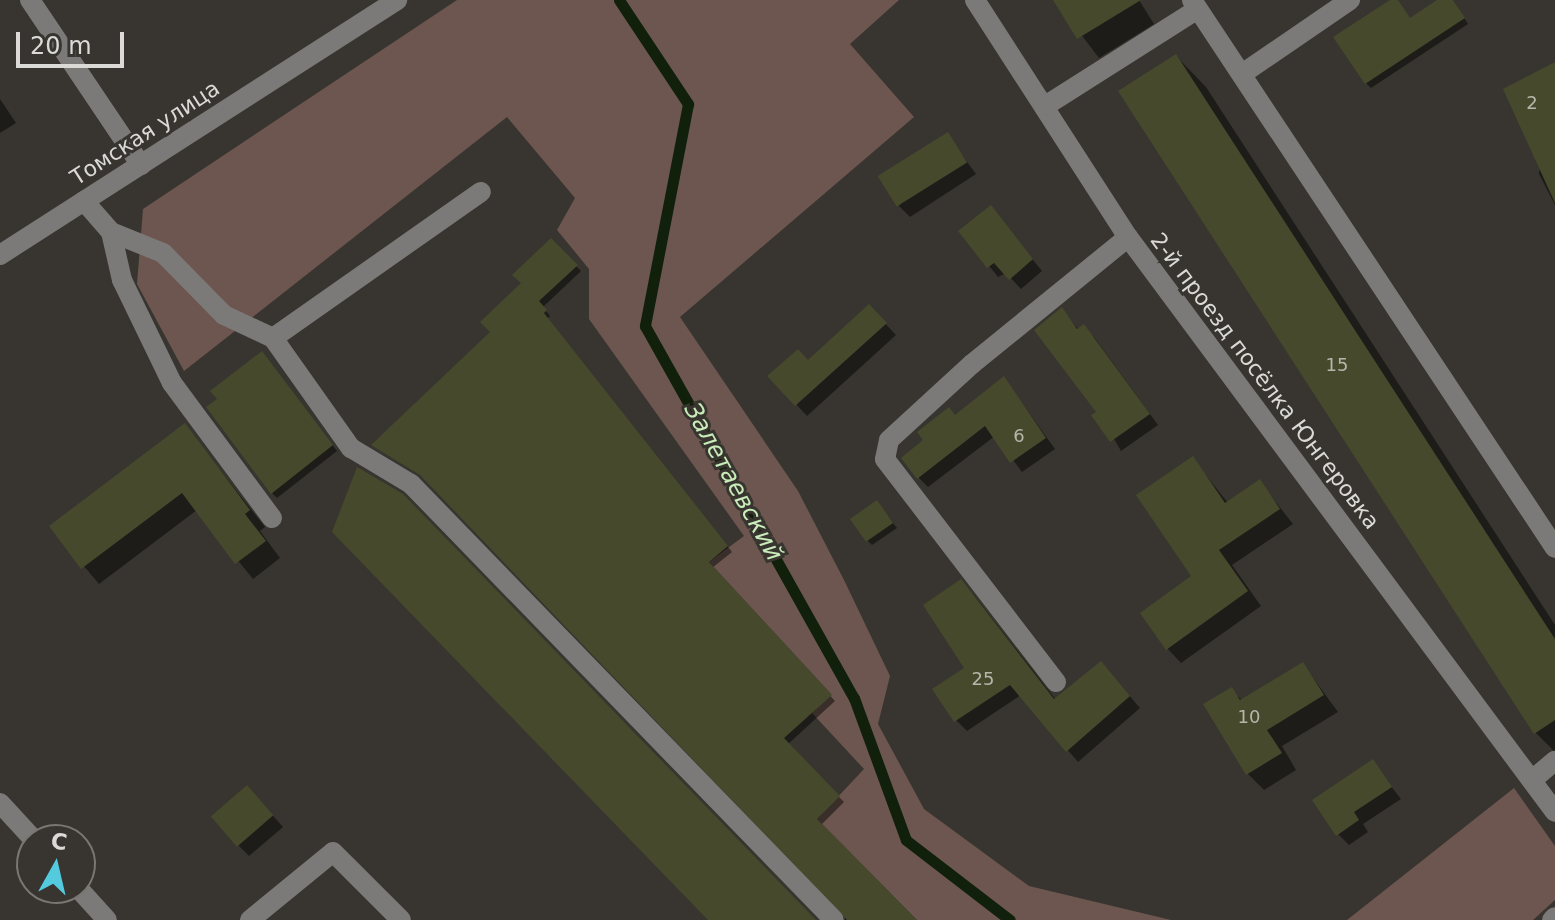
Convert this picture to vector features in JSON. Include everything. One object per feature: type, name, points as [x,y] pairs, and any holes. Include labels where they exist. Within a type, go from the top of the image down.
[{"type":"street","points":[[30,0],[141,165]]},
{"type":"street","name":"Томская улица","points":[[0,255],[397,0]]},
{"type":"street","name":"2-й проезд посёлка Юнгеровка","points":[[975,0],[1128,237],[1555,812]]},
{"type":"street","points":[[1242,74],[1350,0]]},
{"type":"street","points":[[1045,106],[1194,5],[1555,548]]},
{"type":"street","points":[[273,338],[481,192]]},
{"type":"street","points":[[84,201],[111,232],[163,253],[224,315],[273,338],[351,448],[411,484],[834,920]]},
{"type":"street","points":[[111,232],[122,280],[172,383],[272,518]]},
{"type":"street","points":[[1056,682],[885,459],[889,440],[972,364],[1128,237]]},
{"type":"street","points":[[1532,780],[1555,761]]},
{"type":"street","points":[[0,803],[19,824]]},
{"type":"street","points":[[250,920],[333,852],[401,920]]},
{"type":"street","points":[[92,904],[107,920]]},
{"type":"shaded area","points":[[457,0],[899,0],[850,44],[914,117],[680,317],[798,491],[844,580],[890,676],[878,724],[924,809],[1029,886],[1171,920],[917,920],[817,819],[864,769],[812,713],[831,694],[709,562],[744,536],[589,319],[589,269],[557,230],[575,198],[507,117],[184,371],[137,284],[143,209]]},
{"type":"shaded area","points":[[1514,788],[1555,846],[1555,900],[1533,920],[1347,920]]},
{"type":"building","points":[[1053,0],[1141,0],[1077,39]]},
{"type":"building","points":[[1390,0],[1398,0],[1410,18],[1437,0],[1453,0],[1465,18],[1365,84],[1333,37]]},
{"type":"building","points":[[1176,54],[1555,639],[1555,720],[1534,734],[1118,91]]},
{"type":"building","points":[[1555,62],[1555,203],[1503,89]]},
{"type":"building","points":[[948,132],[967,163],[897,207],[878,176]]},
{"type":"building","points":[[991,205],[1033,259],[1009,280],[994,263],[987,268],[958,231]]},
{"type":"building","points":[[551,238],[578,265],[539,301],[547,310],[544,313],[728,546],[709,562],[832,695],[784,738],[840,796],[817,819],[917,920],[847,920],[420,475],[371,445],[490,332],[480,322],[521,283],[512,275]]},
{"type":"building","points":[[869,304],[887,323],[795,406],[767,376],[798,349],[808,360]]},
{"type":"building","points":[[1062,307],[1077,329],[1084,324],[1150,414],[1110,442],[1091,415],[1096,412],[1034,330]]},
{"type":"building","points":[[262,351],[333,445],[271,494],[206,407],[217,399],[210,391]]},
{"type":"building","points":[[1004,376],[1046,438],[1010,463],[985,426],[917,479],[901,458],[923,440],[917,432],[949,407],[955,415]]},
{"type":"building","points":[[185,423],[250,510],[245,514],[266,541],[235,564],[182,493],[81,569],[49,526]]},
{"type":"building","points":[[1193,456],[1225,503],[1260,479],[1280,509],[1219,550],[1248,591],[1166,650],[1140,613],[1191,576],[1136,495]]},
{"type":"building","points":[[357,467],[403,494],[816,920],[708,920],[332,532]]},
{"type":"building","points":[[877,500],[893,523],[866,542],[850,519]]},
{"type":"building","points":[[961,579],[1054,699],[1101,661],[1130,696],[1066,752],[1010,685],[954,722],[932,689],[964,668],[923,605]]},
{"type":"building","points":[[1303,662],[1324,695],[1267,730],[1282,753],[1246,775],[1203,704],[1232,687],[1240,700]]},
{"type":"building","points":[[1373,759],[1392,787],[1354,812],[1359,820],[1336,836],[1312,800]]},
{"type":"building","points":[[247,785],[273,815],[237,847],[211,816]]},
{"type":"waterway","name":"Залетаевский","points":[[619,0],[688,104],[645,326],[854,698],[906,840],[1010,920]]}]
